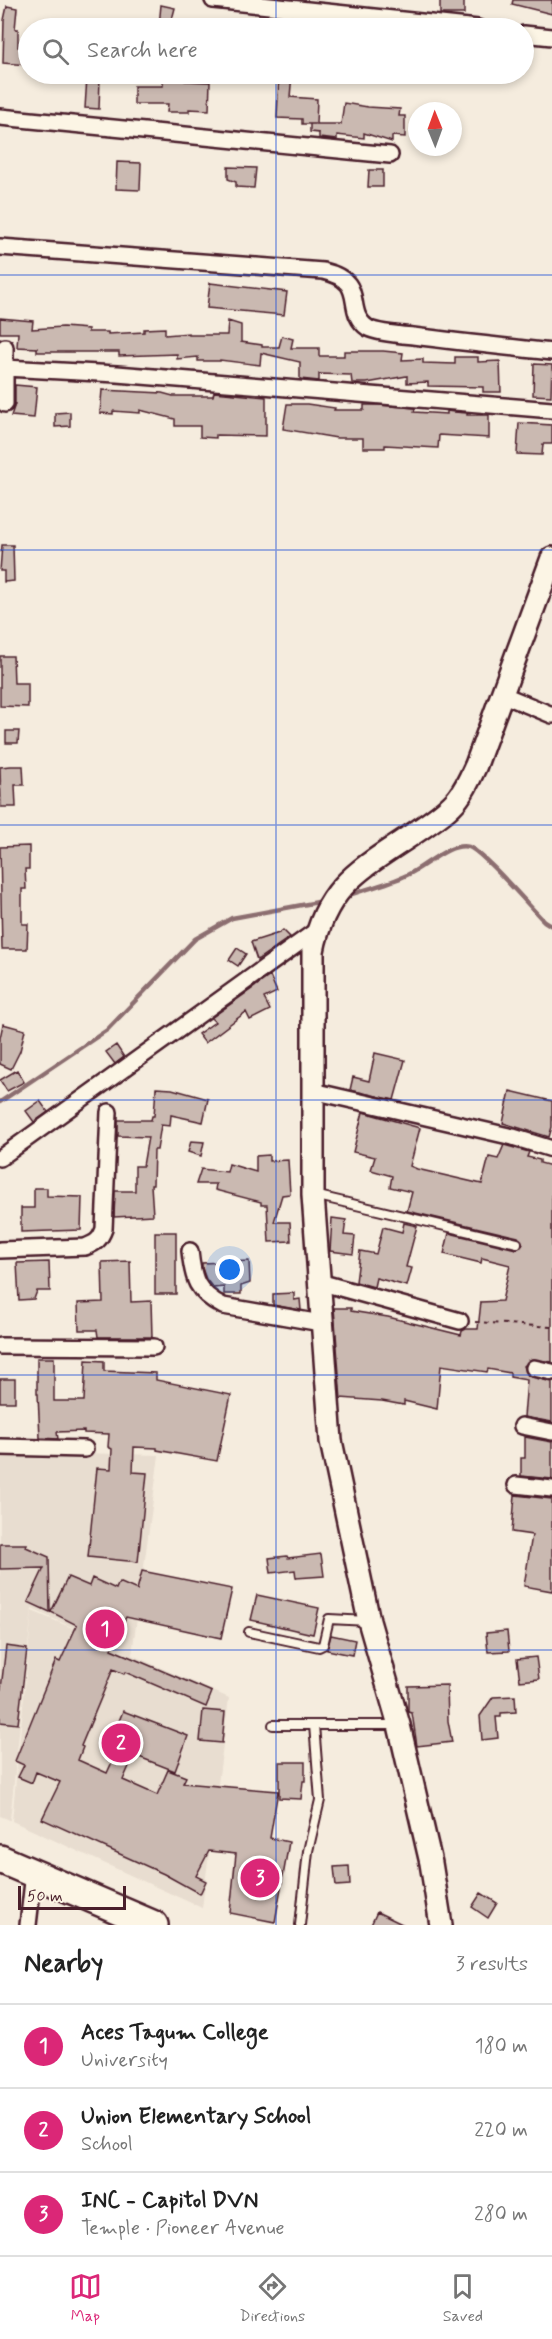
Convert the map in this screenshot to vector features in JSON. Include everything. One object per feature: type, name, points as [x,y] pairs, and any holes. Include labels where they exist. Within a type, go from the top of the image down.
[{"type":"highway","points":[[0,1859],[154,1925]]},
{"type":"street","points":[[213,0],[383,18]]},
{"type":"street","points":[[534,35],[552,37]]},
{"type":"street","points":[[0,117],[390,155]]},
{"type":"street","points":[[0,248],[323,271],[338,274],[345,279],[360,319],[369,328],[398,334],[552,352]]},
{"type":"street","points":[[5,347],[5,404]]},
{"type":"street","points":[[5,368],[117,374],[552,410]]},
{"type":"street","points":[[441,1925],[431,1863],[399,1725],[369,1621],[331,1441],[313,1195],[313,951],[317,930],[328,904],[342,887],[364,867],[441,815],[458,799],[476,765],[552,558]]},
{"type":"street","points":[[501,694],[552,715]]},
{"type":"street","points":[[0,1158],[317,930]]},
{"type":"street","points":[[313,1091],[513,1137],[552,1149]]},
{"type":"street","points":[[0,1250],[85,1247],[95,1244],[101,1238],[104,1229],[109,1112]]},
{"type":"street","points":[[190,1251],[193,1277],[211,1300],[223,1306],[321,1323]]},
{"type":"street","points":[[319,1282],[460,1321]]},
{"type":"street","points":[[0,1346],[154,1347]]},
{"type":"street","points":[[534,1368],[552,1372]]},
{"type":"street","points":[[522,1426],[552,1432]]},
{"type":"street","points":[[0,1447],[85,1449]]},
{"type":"street","points":[[516,1485],[552,1489]]},
{"type":"street","points":[[28,1925],[34,1873]]},
{"type":"lane","points":[[313,1195],[517,1243]]},
{"type":"lane","points":[[249,1632],[319,1647],[323,1645],[329,1619],[369,1621]]},
{"type":"lane","points":[[273,1725],[399,1725]]},
{"type":"lane","points":[[300,1925],[308,1851],[320,1800],[314,1725]]},
{"type":"path","points":[[460,1321],[552,1327]]},
{"type":"shaded area","points":[[0,1451],[159,1455],[132,1655],[229,1698],[202,1908],[12,1821],[32,1611],[96,1638],[32,1609],[10,1820],[0,1816]]},
{"type":"building","points":[[440,0],[464,0],[464,14],[440,14]]},
{"type":"building","points":[[513,0],[552,0],[552,14],[512,4]]},
{"type":"building","points":[[161,5],[175,8],[172,18],[160,18]]},
{"type":"building","points":[[7,6],[17,8],[15,29],[18,29],[18,64],[3,63],[4,20]]},
{"type":"building","points":[[87,84],[100,84],[99,109],[85,108]]},
{"type":"building","points":[[163,84],[210,84],[209,110],[189,109],[189,112],[167,112],[168,104],[134,104],[134,86],[163,86]]},
{"type":"building","points":[[279,84],[291,84],[290,97],[317,99],[316,124],[341,124],[344,103],[400,109],[399,116],[405,116],[405,137],[392,136],[392,142],[364,133],[364,138],[337,135],[337,140],[319,138],[319,133],[310,132],[310,124],[302,124],[302,119],[277,118]]},
{"type":"building","points":[[117,162],[141,163],[140,190],[116,189]]},
{"type":"building","points":[[228,167],[256,168],[254,188],[236,187],[236,182],[228,179]]},
{"type":"building","points":[[369,170],[383,170],[383,187],[368,187]]},
{"type":"building","points":[[210,283],[287,292],[284,315],[207,308]]},
{"type":"building","points":[[0,318],[33,321],[32,329],[63,327],[88,329],[88,332],[108,332],[108,334],[165,328],[165,335],[189,333],[189,335],[227,335],[228,321],[241,325],[241,342],[262,345],[262,347],[279,347],[282,336],[293,339],[291,348],[319,348],[319,356],[344,356],[344,351],[383,351],[403,353],[402,360],[423,359],[423,363],[455,364],[455,357],[478,357],[478,362],[500,361],[501,392],[483,392],[483,387],[428,386],[428,382],[407,383],[407,376],[367,383],[352,383],[351,375],[319,374],[319,381],[300,379],[300,362],[261,353],[260,365],[220,360],[198,361],[198,357],[177,359],[177,354],[119,356],[119,352],[37,352],[37,348],[17,347],[18,333],[0,333]]},
{"type":"building","points":[[534,364],[552,365],[551,396],[533,395]]},
{"type":"building","points":[[15,385],[37,387],[34,418],[11,416],[15,404]]},
{"type":"building","points":[[102,390],[162,393],[173,396],[213,396],[214,392],[266,397],[266,436],[200,437],[200,426],[175,426],[175,419],[140,410],[140,413],[113,411],[113,414],[100,413]]},
{"type":"building","points":[[287,404],[307,404],[335,408],[334,410],[364,410],[364,405],[379,405],[415,408],[414,412],[447,414],[447,411],[467,413],[467,415],[489,415],[489,438],[439,435],[438,448],[385,445],[385,448],[363,448],[363,438],[337,438],[283,429]]},
{"type":"building","points":[[70,412],[70,426],[55,427],[55,413]]},
{"type":"building","points":[[519,423],[552,425],[552,444],[543,444],[542,455],[517,454]]},
{"type":"building","points":[[2,545],[13,545],[14,581],[4,582],[4,571],[0,571]]},
{"type":"building","points":[[0,656],[13,656],[14,683],[28,683],[28,707],[0,706]]},
{"type":"building","points":[[6,731],[19,731],[18,743],[6,743]]},
{"type":"building","points":[[23,766],[24,785],[15,785],[16,807],[1,807],[0,767]]},
{"type":"building","points":[[29,846],[29,869],[25,869],[26,889],[22,889],[22,924],[28,924],[27,949],[2,949],[0,847]]},
{"type":"building","points":[[283,930],[290,937],[257,960],[251,942]]},
{"type":"building","points":[[237,948],[246,954],[238,966],[229,960]]},
{"type":"building","points":[[270,976],[277,992],[264,998],[270,1010],[250,1020],[246,1012],[205,1043],[198,1034],[215,1022],[211,1018]]},
{"type":"building","points":[[3,1024],[25,1030],[20,1051],[11,1069],[0,1064],[0,1038]]},
{"type":"building","points":[[116,1045],[124,1057],[115,1064],[106,1052]]},
{"type":"building","points":[[375,1053],[405,1060],[394,1100],[350,1090],[353,1077],[369,1081]]},
{"type":"building","points":[[17,1070],[24,1082],[7,1091],[0,1080]]},
{"type":"building","points":[[156,1088],[172,1089],[208,1099],[203,1122],[171,1115],[170,1126],[161,1125],[157,1150],[154,1150],[153,1185],[151,1185],[153,1215],[114,1217],[115,1191],[135,1191],[135,1166],[143,1166],[148,1137],[118,1136],[118,1120],[151,1120],[154,1116]]},
{"type":"building","points":[[510,1091],[552,1101],[552,1127],[549,1137],[503,1123]]},
{"type":"building","points":[[40,1101],[48,1112],[34,1122],[26,1111]]},
{"type":"building","points":[[363,1112],[420,1128],[410,1166],[417,1169],[482,1184],[489,1157],[498,1159],[504,1145],[529,1152],[527,1157],[552,1166],[552,1362],[532,1359],[524,1366],[528,1376],[552,1382],[552,1422],[524,1417],[527,1380],[510,1377],[510,1373],[488,1369],[487,1372],[441,1365],[437,1409],[404,1401],[404,1405],[382,1401],[341,1398],[341,1400],[334,1308],[351,1308],[351,1311],[388,1317],[461,1335],[466,1329],[478,1329],[481,1302],[502,1301],[510,1265],[482,1258],[481,1263],[444,1254],[449,1233],[516,1249],[523,1244],[518,1237],[407,1211],[412,1192],[390,1187],[392,1176],[371,1170],[375,1157],[353,1152]]},
{"type":"building","points":[[191,1141],[204,1142],[201,1156],[188,1152]]},
{"type":"building","points":[[269,1155],[269,1161],[288,1160],[290,1194],[282,1195],[274,1222],[290,1222],[291,1241],[269,1242],[267,1205],[215,1190],[216,1184],[196,1184],[201,1169],[227,1172],[229,1164],[256,1172],[256,1156]]},
{"type":"building","points":[[34,1188],[47,1188],[47,1196],[82,1197],[81,1230],[21,1232],[21,1208],[34,1208]]},
{"type":"building","points":[[332,1218],[346,1220],[344,1235],[355,1236],[353,1254],[330,1251]]},
{"type":"building","points":[[404,1223],[417,1226],[406,1267],[412,1268],[407,1286],[376,1278],[374,1287],[356,1282],[360,1251],[376,1254],[383,1227],[402,1232]]},
{"type":"building","points":[[155,1232],[176,1232],[176,1294],[155,1294]]},
{"type":"building","points":[[130,1261],[131,1302],[151,1301],[152,1337],[98,1337],[97,1330],[79,1330],[78,1303],[103,1302],[102,1262]]},
{"type":"building","points":[[249,1261],[250,1283],[241,1286],[241,1294],[224,1294],[224,1287],[213,1288],[202,1268],[202,1263]]},
{"type":"building","points":[[49,1262],[50,1291],[37,1291],[34,1299],[19,1300],[17,1263]]},
{"type":"building","points":[[294,1293],[294,1300],[300,1299],[301,1310],[273,1305],[273,1294]]},
{"type":"building","points":[[37,1358],[54,1358],[54,1401],[84,1401],[86,1360],[104,1361],[104,1371],[156,1373],[156,1380],[231,1395],[217,1461],[157,1450],[157,1448],[134,1447],[133,1472],[147,1473],[138,1562],[88,1557],[97,1468],[111,1469],[112,1449],[108,1447],[109,1434],[84,1433],[84,1431],[57,1432],[58,1439],[40,1438]]},
{"type":"building","points":[[0,1379],[15,1379],[15,1402],[0,1402]]},
{"type":"building","points":[[525,1437],[552,1442],[552,1479],[521,1476],[521,1458],[525,1458]]},
{"type":"building","points":[[515,1495],[552,1499],[552,1591],[524,1586],[532,1535],[512,1532]]},
{"type":"building","points":[[0,1544],[27,1544],[26,1547],[49,1557],[50,1612],[28,1602],[44,1568],[0,1569]]},
{"type":"building","points":[[321,1554],[324,1576],[296,1578],[295,1570],[271,1573],[269,1558]]},
{"type":"building","points":[[142,1571],[232,1589],[221,1638],[126,1617],[111,1649],[212,1692],[206,1707],[113,1669],[81,1746],[83,1747],[78,1760],[107,1773],[118,1749],[109,1746],[123,1711],[188,1736],[175,1771],[134,1755],[123,1780],[157,1795],[168,1770],[186,1777],[183,1783],[278,1791],[270,1838],[289,1842],[275,1922],[230,1913],[236,1854],[209,1851],[196,1876],[206,1881],[200,1894],[164,1874],[42,1819],[60,1782],[36,1772],[32,1783],[18,1777],[24,1765],[15,1761],[56,1660],[60,1662],[77,1625],[51,1612],[68,1577],[89,1586],[92,1578],[116,1589],[119,1582],[137,1590]]},
{"type":"building","points":[[257,1595],[319,1608],[313,1634],[251,1620]]},
{"type":"building","points":[[507,1631],[509,1651],[488,1652],[486,1633]]},
{"type":"building","points":[[331,1635],[355,1640],[352,1655],[327,1650]]},
{"type":"building","points":[[6,1646],[27,1649],[18,1724],[0,1722],[0,1697]]},
{"type":"building","points":[[536,1657],[539,1679],[520,1681],[517,1659]]},
{"type":"building","points":[[447,1685],[448,1721],[452,1742],[417,1746],[412,1713],[408,1712],[408,1686]]},
{"type":"building","points":[[515,1696],[516,1712],[501,1713],[501,1717],[496,1717],[498,1738],[482,1740],[480,1716],[493,1697]]},
{"type":"building","points":[[203,1710],[225,1712],[222,1743],[200,1741]]},
{"type":"building","points":[[279,1762],[305,1762],[305,1781],[303,1781],[301,1799],[279,1798]]},
{"type":"building","points":[[349,1866],[350,1885],[336,1886],[334,1867]]},
{"type":"building","points":[[481,1893],[497,1903],[488,1918],[472,1907]]},
{"type":"building","points":[[377,1912],[404,1925],[371,1925]]},
{"type":"waterway","points":[[346,896],[414,872],[446,851],[462,846],[469,847],[485,859],[544,921],[552,926]]},
{"type":"waterway","points":[[0,1102],[107,1030],[195,939],[232,918],[318,902]]},
{"type":"place","name":"Aces Tagum College","points":[[105,1629]]},
{"type":"place","name":"Union Elementary School","points":[[121,1743]]},
{"type":"place","name":"INC - Capitol DVN","points":[[260,1878]]}]
